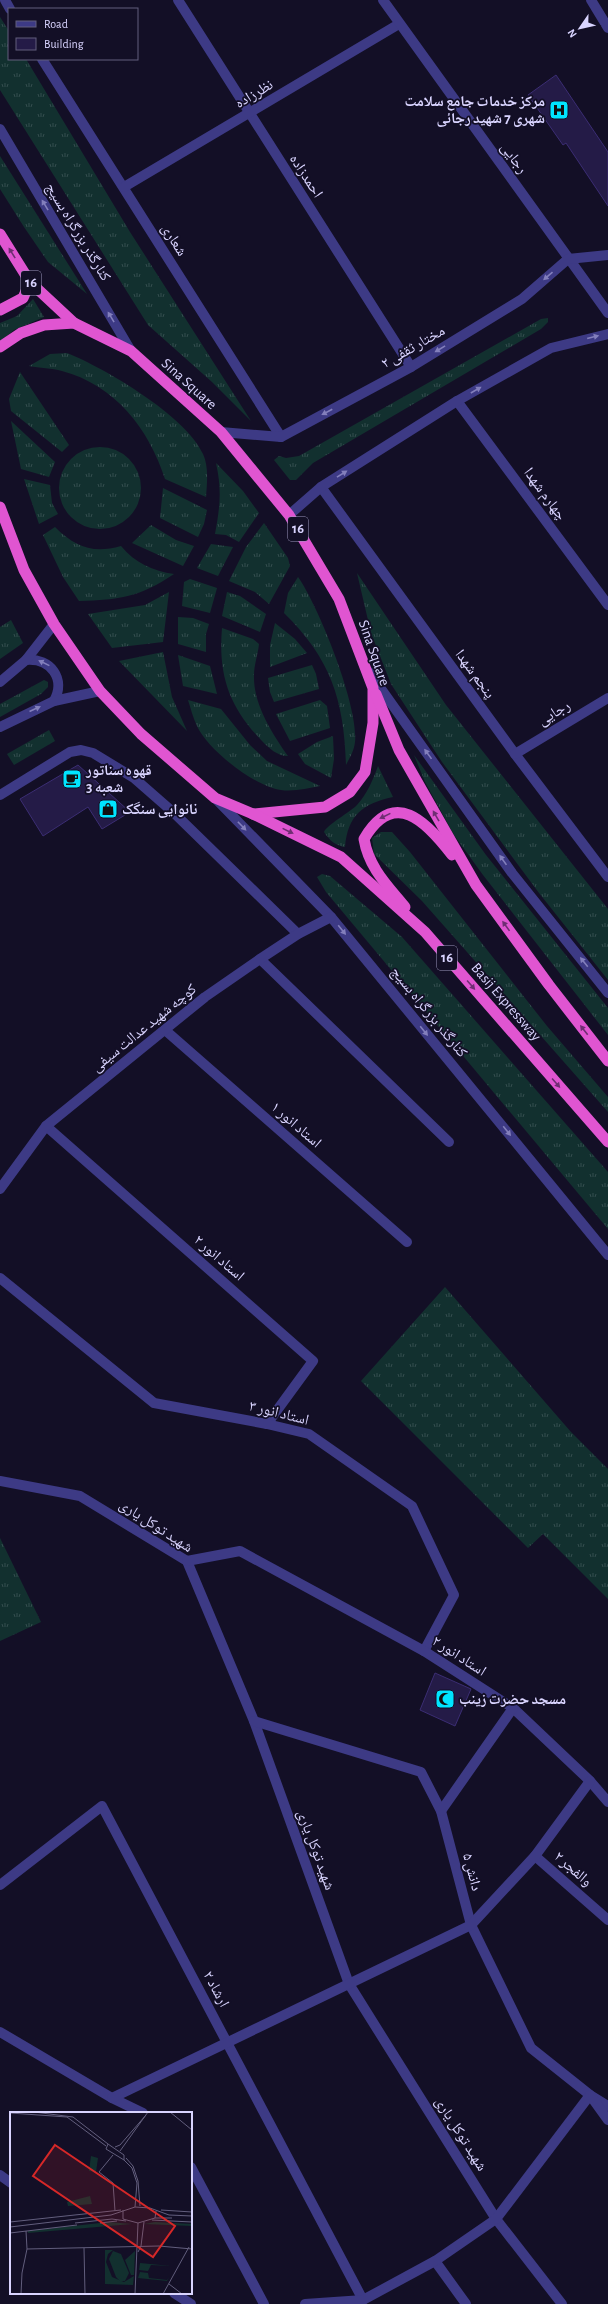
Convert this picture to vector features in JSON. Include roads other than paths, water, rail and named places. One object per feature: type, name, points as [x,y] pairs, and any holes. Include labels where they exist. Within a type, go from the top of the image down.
[{"type":"highway","name":"16","points":[[0,234],[30,282],[74,323]]},
{"type":"highway","points":[[0,310],[23,298],[30,282]]},
{"type":"highway","name":"Sina Square","points":[[0,347],[21,333],[44,325],[74,323],[131,351],[221,432],[289,515],[340,599],[373,688],[370,749],[365,772],[350,792],[325,807],[253,814],[215,798],[141,734],[100,691],[54,624],[24,570],[0,507]]},
{"type":"highway","name":"16","points":[[373,688],[399,750],[476,885],[549,985],[608,1060]]},
{"type":"highway","points":[[425,932],[376,871],[367,856],[364,839],[372,826],[380,818],[392,812],[404,812],[418,818],[439,839],[476,885]]},
{"type":"highway","name":"Basij Expressway","points":[[253,814],[341,857],[425,932],[608,1142]]},
{"type":"street","name":"احمدزاده","points":[[178,0],[411,367]]},
{"type":"street","name":"رجایی","points":[[383,0],[608,313]]},
{"type":"street","points":[[591,0],[608,28]]},
{"type":"street","name":"نظرزاده","points":[[124,188],[399,24]]},
{"type":"street","name":"شعاری","points":[[43,60],[280,437]]},
{"type":"street","name":"کنارگذر بزرگراه بسیج","points":[[0,129],[131,351]]},
{"type":"street","points":[[568,259],[608,255]]},
{"type":"street","name":"مختار ثقفی ۲","points":[[280,437],[411,367],[522,299],[568,259]]},
{"type":"street","points":[[289,515],[321,487],[457,401],[552,348],[608,334]]},
{"type":"street","name":"چهارم شهدا","points":[[457,401],[608,605]]},
{"type":"street","points":[[221,432],[280,437]]},
{"type":"street","name":"پنجم شهدا","points":[[321,487],[514,754],[608,877]]},
{"type":"street","points":[[0,682],[26,660],[54,624]]},
{"type":"street","points":[[26,660],[40,660],[51,667],[55,672],[59,687],[54,701]]},
{"type":"street","points":[[365,665],[512,873],[608,993]]},
{"type":"street","points":[[0,727],[54,701],[100,691]]},
{"type":"street","name":"رجایی","points":[[514,754],[608,698]]},
{"type":"street","points":[[0,795],[70,752],[81,750],[93,753],[134,778],[174,813],[298,934]]},
{"type":"street","name":"کنارگذر بزرگراه بسیج","points":[[215,798],[331,917],[608,1255]]},
{"type":"street","name":"کوچه شهید عدالت سیفی","points":[[0,1189],[46,1126],[205,997],[260,958],[298,934],[331,917]]},
{"type":"street","points":[[260,958],[449,1142]]},
{"type":"street","name":"استاد انور ۱","points":[[165,1030],[407,1242]]},
{"type":"street","name":"استاد انور ۲","points":[[46,1126],[313,1361],[267,1424]]},
{"type":"street","name":"استاد انور ۳","points":[[0,1278],[154,1402],[267,1424],[309,1434],[412,1506],[454,1595],[424,1651]]},
{"type":"street","name":"شهید توکل یاری","points":[[0,1481],[80,1496],[187,1561],[254,1721],[349,1984],[496,2219],[562,2304]]},
{"type":"street","name":"استاد انور ۲","points":[[187,1561],[240,1551],[424,1651],[513,1708],[590,1781]]},
{"type":"street","points":[[441,1811],[513,1708]]},
{"type":"street","name":"دانش ۵","points":[[254,1721],[420,1772],[441,1811],[471,1925],[531,2048],[590,2095],[608,2106]]},
{"type":"street","points":[[112,2098],[471,1925],[535,1856],[590,1781],[608,1802]]},
{"type":"street","name":"ارشاد ۲","points":[[0,1884],[102,1806],[363,2300]]},
{"type":"street","name":"والفجر ۲","points":[[535,1856],[608,1920]]},
{"type":"street","points":[[0,2032],[112,2098],[141,2112]]},
{"type":"street","points":[[305,2304],[363,2300],[435,2261],[496,2219],[590,2095],[608,2120]]},
{"type":"street","points":[[192,2169],[264,2304]]},
{"type":"street","points":[[0,2175],[10,2182]]},
{"type":"street","points":[[435,2261],[466,2304]]},
{"type":"street","points":[[176,2294],[191,2304]]},
{"type":"place","name":"مرکز خدمات جامع سلامت شهری 7 شهید رجائی","points":[[559,110]]},
{"type":"place","name":"قهوه سناتور شعبه 3","points":[[72,779]]},
{"type":"place","name":"نانوایی سنگک","points":[[108,809]]},
{"type":"place","name":"مسجد حضرت زینب","points":[[445,1699]]}]
